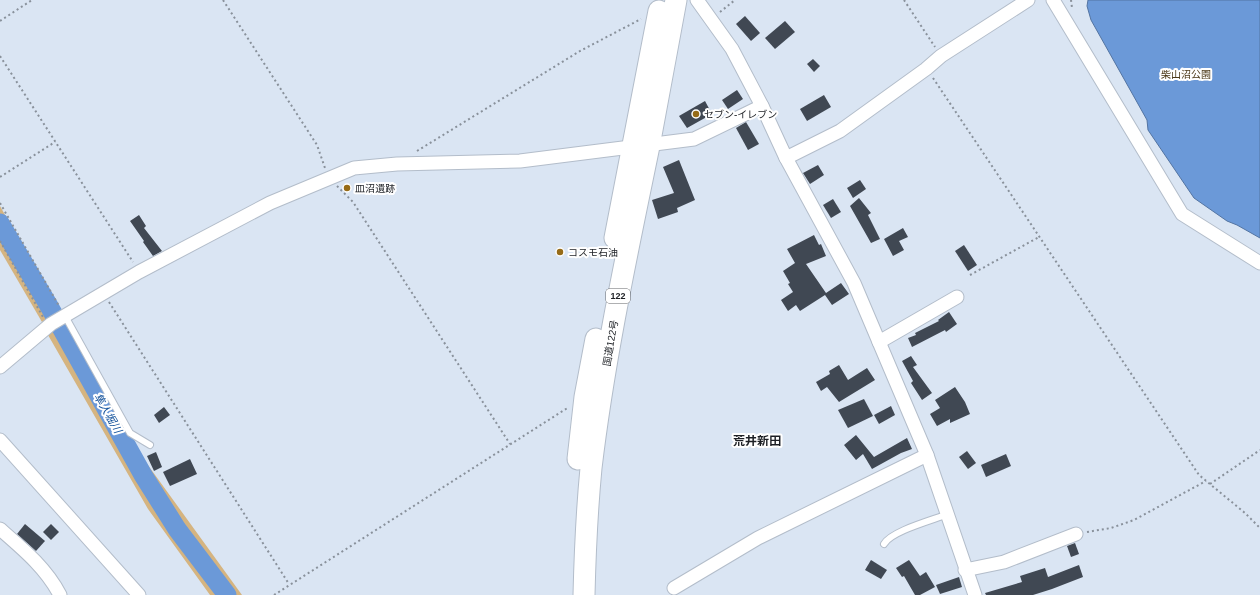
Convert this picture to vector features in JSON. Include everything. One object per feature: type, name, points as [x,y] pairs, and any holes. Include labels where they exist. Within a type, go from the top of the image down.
[{"type":"highway","name":"国道122号","points":[[569,595],[571,540],[586,397],[641,146],[676,0]]},
{"type":"highway","name":"国道122号","points":[[584,595],[591,469],[601,396],[621,279],[641,146],[660,7]]},
{"type":"street","points":[[697,0],[732,49],[762,106],[786,158],[854,283],[927,454],[975,595]]},
{"type":"street","points":[[786,158],[840,132],[926,69],[941,56],[1028,0]]},
{"type":"street","points":[[1053,0],[1182,214],[1260,262]]},
{"type":"street","points":[[0,367],[50,325],[139,272],[270,203],[354,168],[397,164],[520,161],[694,139],[762,106]]},
{"type":"street","points":[[879,342],[958,297]]},
{"type":"street","points":[[0,440],[140,595]]},
{"type":"street","points":[[674,588],[758,538],[927,454]]},
{"type":"street","points":[[0,529],[40,566],[54,584],[60,595]]},
{"type":"street","points":[[966,570],[1004,562],[1076,534]]},
{"type":"lane","points":[[65,316],[130,433],[150,445]]},
{"type":"lane","points":[[884,544],[890,537],[914,526],[948,514]]},
{"type":"path","points":[[0,21],[32,0]]},
{"type":"path","points":[[223,0],[317,145],[329,178],[353,202],[510,444]]},
{"type":"path","points":[[711,19],[735,0]]},
{"type":"path","points":[[904,0],[941,56]]},
{"type":"path","points":[[1071,0],[1072,8],[1075,14]]},
{"type":"path","points":[[417,151],[580,51],[642,19],[660,7]]},
{"type":"path","points":[[0,56],[139,272]]},
{"type":"path","points":[[926,69],[1199,475],[1246,513],[1260,528]]},
{"type":"path","points":[[0,177],[55,142]]},
{"type":"path","points":[[0,203],[65,316]]},
{"type":"path","points":[[970,275],[1039,237]]},
{"type":"path","points":[[0,240],[50,325]]},
{"type":"path","points":[[104,293],[289,584]]},
{"type":"path","points":[[274,595],[289,584],[586,397]]},
{"type":"path","points":[[1210,484],[1260,450]]},
{"type":"path","points":[[1076,534],[1111,528],[1134,520],[1206,481]]},
{"type":"shaded area","points":[[0,206],[61,314],[57,315],[0,214]]},
{"type":"shaded area","points":[[0,231],[51,319],[42,322],[0,250]]},
{"type":"shaded area","points":[[65,322],[129,439],[242,595],[233,595],[174,519],[137,460],[61,323]]},
{"type":"shaded area","points":[[56,328],[155,504],[223,595],[210,595],[148,509],[48,335]]},
{"type":"water","name":"柴山沼公園","points":[[1088,0],[1260,0],[1260,238],[1227,221],[1194,198],[1148,130],[1147,120],[1091,20],[1087,6]]},
{"type":"building","points":[[745,16],[760,33],[751,41],[736,24]]},
{"type":"building","points":[[785,21],[795,32],[775,49],[765,38]]},
{"type":"building","points":[[813,59],[820,66],[814,72],[807,64]]},
{"type":"building","points":[[737,90],[743,99],[728,109],[722,100]]},
{"type":"building","points":[[824,95],[831,107],[807,121],[800,109]]},
{"type":"building","points":[[705,101],[712,114],[687,128],[679,116]]},
{"type":"building","points":[[746,122],[759,144],[748,150],[736,128]]},
{"type":"building","points":[[679,160],[695,200],[677,208],[678,212],[658,219],[652,200],[674,193],[663,167]]},
{"type":"building","points":[[818,165],[824,175],[810,184],[803,173]]},
{"type":"building","points":[[860,180],[866,189],[853,198],[847,188]]},
{"type":"building","points":[[859,198],[871,213],[868,215],[880,239],[871,243],[850,206]]},
{"type":"building","points":[[833,199],[841,212],[831,218],[823,205]]},
{"type":"building","points":[[139,215],[146,226],[144,228],[162,251],[153,256],[130,221]]},
{"type":"building","points":[[903,228],[908,237],[899,241],[904,250],[893,256],[884,239]]},
{"type":"building","points":[[814,235],[819,245],[821,244],[826,256],[806,264],[826,293],[841,283],[849,294],[832,305],[825,295],[800,311],[796,305],[788,311],[781,300],[793,292],[783,271],[795,263],[787,249]]},
{"type":"building","points":[[964,245],[977,265],[968,271],[955,251]]},
{"type":"building","points":[[949,312],[957,324],[946,332],[945,330],[912,347],[908,338],[916,335],[915,333],[939,321],[938,320]]},
{"type":"building","points":[[911,356],[917,365],[913,367],[932,393],[922,400],[911,383],[913,381],[902,361]]},
{"type":"building","points":[[839,365],[848,380],[867,368],[875,380],[839,402],[827,387],[821,391],[816,382],[830,374],[829,371]]},
{"type":"building","points":[[955,387],[965,402],[970,414],[950,423],[950,419],[937,426],[930,414],[940,408],[935,400]]},
{"type":"building","points":[[864,399],[873,416],[848,428],[838,410]]},
{"type":"building","points":[[891,406],[895,415],[879,424],[874,415]]},
{"type":"building","points":[[164,407],[170,415],[159,423],[154,415]]},
{"type":"building","points":[[856,435],[874,457],[907,438],[912,449],[901,453],[872,469],[863,454],[856,460],[844,445]]},
{"type":"building","points":[[967,451],[976,463],[968,469],[959,457]]},
{"type":"building","points":[[156,452],[162,467],[154,471],[147,456]]},
{"type":"building","points":[[1006,454],[1011,466],[986,477],[981,465]]},
{"type":"building","points":[[190,459],[197,474],[170,486],[163,472]]},
{"type":"building","points":[[25,524],[45,541],[36,551],[17,534]]},
{"type":"building","points":[[51,524],[59,532],[51,540],[43,532]]},
{"type":"building","points":[[1075,543],[1079,554],[1071,557],[1067,546]]},
{"type":"building","points":[[871,560],[887,570],[881,579],[865,570]]},
{"type":"building","points":[[909,560],[920,576],[926,572],[935,587],[920,595],[915,595],[904,576],[902,577],[896,568]]},
{"type":"building","points":[[1079,565],[1083,577],[1033,595],[986,595],[985,593],[1022,582],[1020,576],[1045,568],[1048,577]]},
{"type":"building","points":[[959,577],[962,587],[940,594],[936,585]]},
{"type":"waterway","name":"隼人堀川","points":[[0,223],[49,306],[143,475],[177,529],[227,595]]},
{"type":"place","name":"セブン-イレブン","points":[[696,114]]},
{"type":"place","name":"皿沼遺跡","points":[[347,188]]},
{"type":"place","name":"コスモ石油","points":[[560,252]]},
{"type":"district","name":"荒井新田","points":[[757,441]]}]
